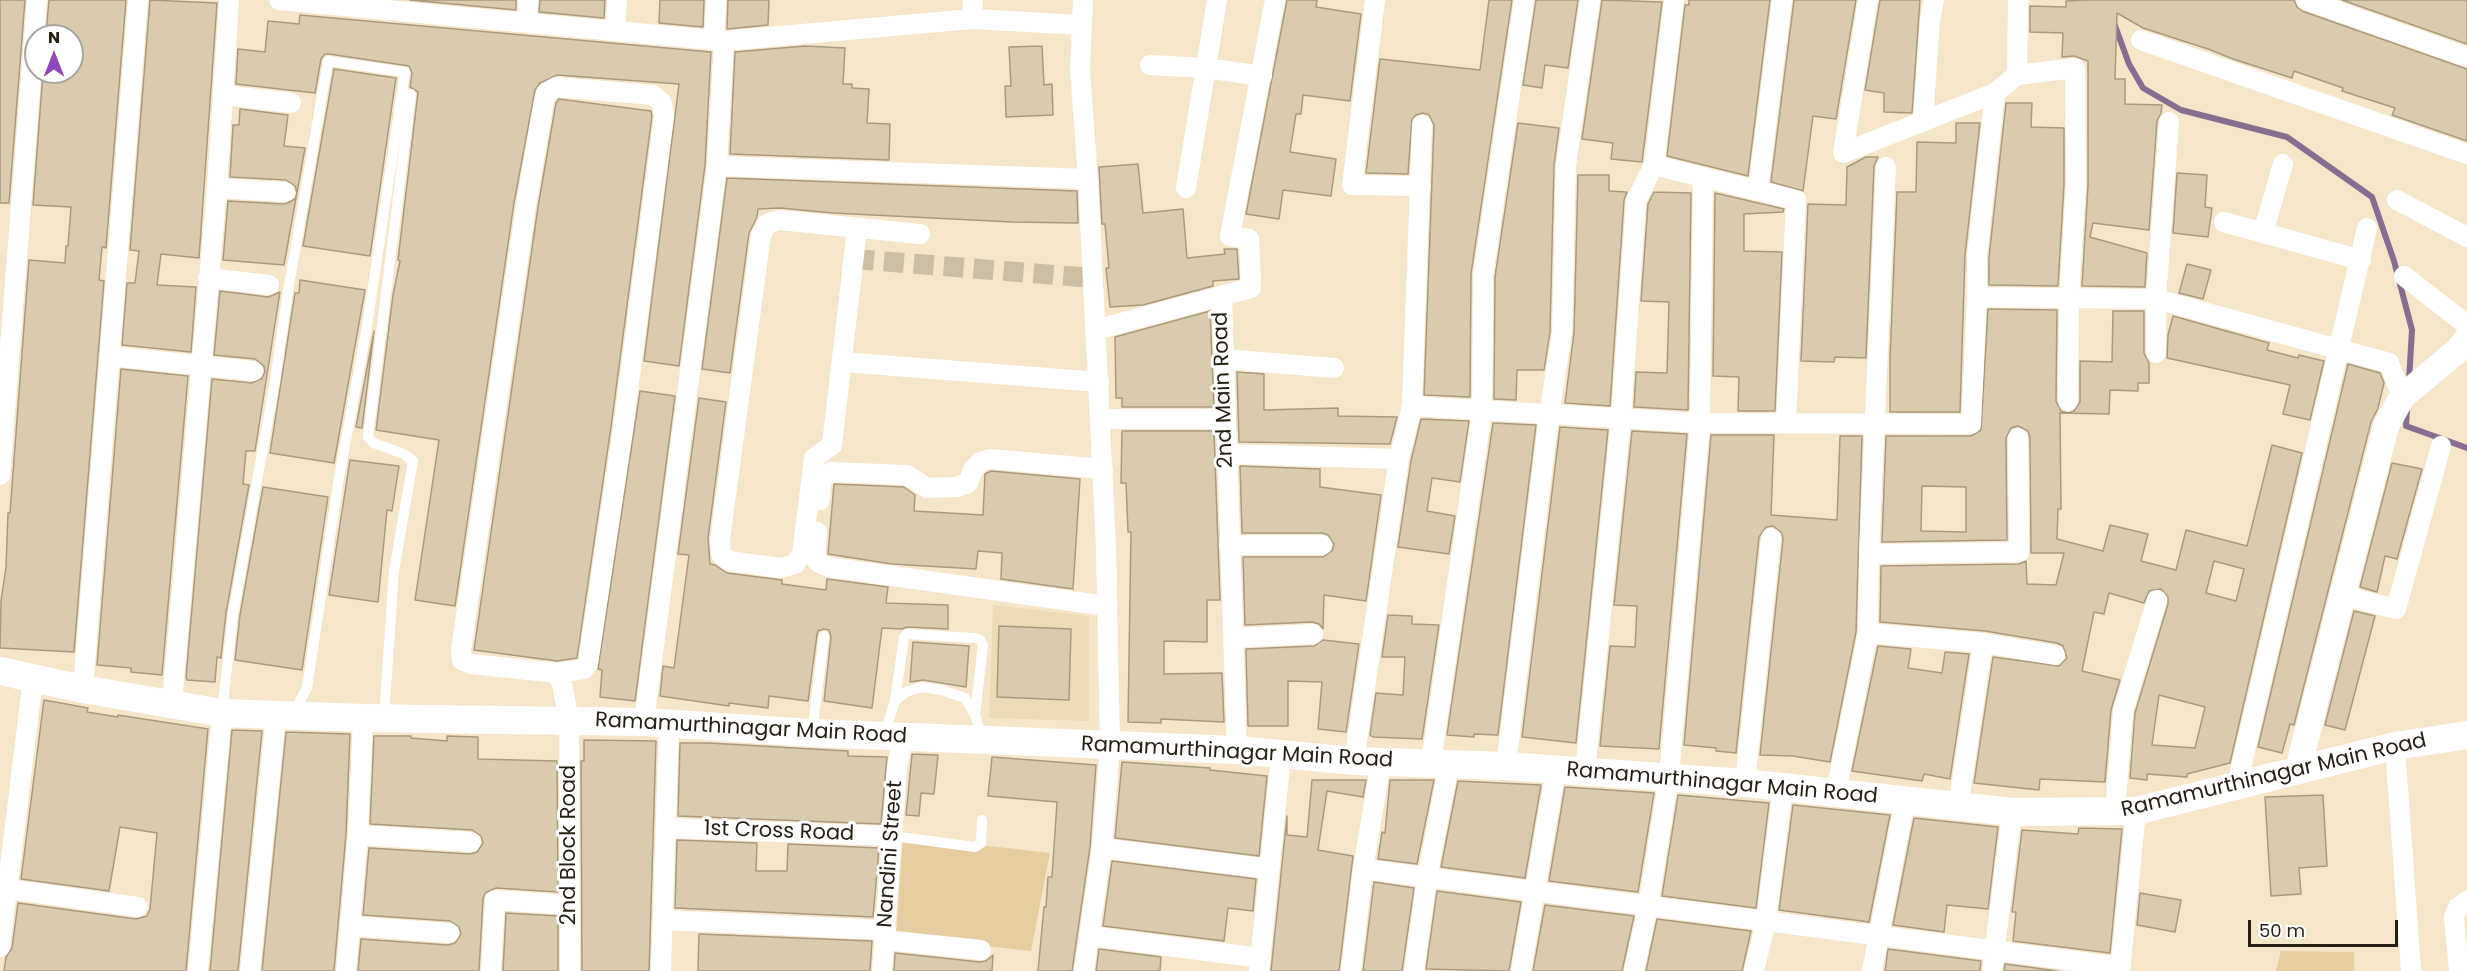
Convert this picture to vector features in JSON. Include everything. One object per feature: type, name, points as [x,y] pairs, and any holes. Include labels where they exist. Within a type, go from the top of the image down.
[{"type":"main road","name":"Ramamurthinagar Main Road","points":[[0,671],[83,689],[222,713],[374,718],[569,720],[893,736],[979,728],[1110,745],[1237,750],[1281,756],[1368,761],[1506,766],[1745,783],[1958,808],[2012,812],[2126,812],[2395,746],[2467,735]]},
{"type":"street","points":[[0,475],[37,0]]},
{"type":"street","points":[[83,689],[138,0]]},
{"type":"street","points":[[172,703],[217,188],[229,0]]},
{"type":"street","points":[[291,0],[432,7],[527,23],[719,41],[972,9],[1081,25]]},
{"type":"street","points":[[527,23],[528,0]]},
{"type":"street","points":[[615,31],[617,0]]},
{"type":"street","points":[[661,971],[666,828],[656,723],[717,166],[719,41],[716,0]]},
{"type":"street","points":[[1083,0],[1080,70],[1103,469],[1110,745],[1102,848],[1084,971]]},
{"type":"street","points":[[1186,188],[1217,0]]},
{"type":"street","name":"2nd Main Road","points":[[1237,750],[1222,296],[1251,288],[1249,239],[1230,236],[1275,0]]},
{"type":"street","points":[[1374,0],[1352,185],[1421,186]]},
{"type":"street","points":[[1414,971],[1482,412],[1483,276],[1524,0]]},
{"type":"street","points":[[1506,766],[1549,415],[1562,333],[1566,165],[1590,0]]},
{"type":"street","points":[[1585,771],[1621,419],[1636,201],[1654,165],[1674,0]]},
{"type":"street","points":[[1758,190],[1782,0]]},
{"type":"street","points":[[1868,0],[1843,153],[1995,93],[2017,75],[2075,68],[2076,184],[2069,299],[2068,401]]},
{"type":"street","points":[[1923,122],[1930,20],[1934,0]]},
{"type":"street","points":[[2017,75],[2018,0]]},
{"type":"street","points":[[2306,0],[2467,57]]},
{"type":"street","points":[[2141,40],[2467,154]]},
{"type":"street","points":[[1149,65],[1205,68],[1262,76]]},
{"type":"street","points":[[556,87],[653,95],[662,103],[664,116],[623,429],[588,663],[584,669],[557,673],[471,664],[462,660],[461,650],[528,193],[546,93],[556,87]]},
{"type":"street","points":[[1412,406],[1482,412],[1700,423],[1971,424],[1977,256],[1995,93]]},
{"type":"street","points":[[224,95],[291,103]]},
{"type":"street","points":[[2156,353],[2156,299],[2169,122]]},
{"type":"street","points":[[1351,971],[1363,869],[1368,761],[1399,459],[1412,406],[1422,125]]},
{"type":"street","points":[[1654,165],[1796,200],[1786,424]]},
{"type":"street","points":[[2263,233],[2283,165]]},
{"type":"street","points":[[717,166],[1088,179]]},
{"type":"street","points":[[1836,792],[1868,633],[1869,554],[1886,167]]},
{"type":"street","points":[[1634,971],[1648,906],[1669,777],[1700,423],[1703,177]]},
{"type":"street","points":[[217,188],[285,192]]},
{"type":"street","points":[[2397,200],[2467,237]]},
{"type":"street","points":[[856,229],[832,445],[814,458],[802,554],[795,564],[781,568],[729,561],[721,554],[720,540],[761,235],[767,224],[779,220],[920,234]]},
{"type":"street","points":[[2224,222],[2361,260]]},
{"type":"street","points":[[2236,785],[2367,228]]},
{"type":"street","points":[[2404,276],[2467,325]]},
{"type":"street","points":[[208,278],[269,285]]},
{"type":"street","points":[[1095,330],[1222,296]]},
{"type":"street","points":[[1977,297],[2156,299],[2389,363],[2409,390]]},
{"type":"street","points":[[2298,769],[2386,426],[2409,390],[2464,349]]},
{"type":"street","points":[[109,356],[253,371]]},
{"type":"street","points":[[1224,359],[1334,368]]},
{"type":"street","points":[[843,362],[1098,382]]},
{"type":"street","points":[[1100,418],[1225,418]]},
{"type":"street","points":[[1869,554],[2019,552],[2018,438]]},
{"type":"street","points":[[2342,595],[2396,609],[2440,446]]},
{"type":"street","points":[[1226,454],[1399,459]]},
{"type":"street","points":[[1103,469],[990,459],[980,462],[972,470],[968,483],[957,488],[927,488],[907,475],[831,472],[821,482],[815,557],[818,562],[828,567],[1107,606]]},
{"type":"street","points":[[1745,783],[1772,538]]},
{"type":"street","points":[[1229,545],[1322,545]]},
{"type":"street","points":[[1363,869],[2120,969],[2126,812],[2123,711],[2157,600]]},
{"type":"street","points":[[1868,633],[1983,643],[2055,655]]},
{"type":"street","points":[[1234,638],[1313,634]]},
{"type":"street","points":[[1958,808],[1983,643]]},
{"type":"street","name":"2nd Block Road","points":[[557,673],[569,720],[570,971]]},
{"type":"street","points":[[0,947],[4,889],[33,679]]},
{"type":"street","points":[[198,971],[222,713]]},
{"type":"street","points":[[250,971],[284,716]]},
{"type":"street","points":[[346,971],[358,835],[374,718]]},
{"type":"street","name":"Nandini Street","points":[[882,971],[897,768],[893,736]]},
{"type":"street","points":[[2395,746],[2411,971]]},
{"type":"street","points":[[1090,936],[1260,964],[1281,756]]},
{"type":"street","points":[[1521,971],[1556,769]]},
{"type":"street","points":[[1754,971],[1766,921],[1783,787]]},
{"type":"street","points":[[1872,971],[1905,801]]},
{"type":"street","points":[[1992,971],[2012,812]]},
{"type":"street","name":"1st Cross Road","points":[[666,828],[893,836]]},
{"type":"street","points":[[358,835],[471,842]]},
{"type":"street","points":[[1102,848],[1269,869]]},
{"type":"street","points":[[4,889],[138,907]]},
{"type":"street","points":[[491,971],[495,900],[570,905]]},
{"type":"street","points":[[2459,971],[2454,917],[2458,907],[2467,901]]},
{"type":"street","points":[[663,920],[886,935],[981,950]]},
{"type":"street","points":[[350,926],[449,933]]},
{"type":"lane","points":[[222,713],[233,614],[275,381],[288,291],[328,61],[405,72],[368,326],[339,478],[307,688],[284,716]]},
{"type":"lane","points":[[374,718],[394,571],[413,461],[404,454],[374,443],[368,437],[411,94]]},
{"type":"lane","points":[[893,736],[895,701],[904,638],[907,634],[980,640],[983,645],[979,728]]},
{"type":"lane","points":[[812,733],[824,636]]},
{"type":"lane","points":[[895,701],[906,692],[922,687],[941,690],[965,698],[979,728]]},
{"type":"lane","points":[[893,836],[975,847],[981,843],[982,820]]},
{"type":"shaded area","points":[[993,605],[1089,616],[1089,721],[989,718]]},
{"type":"shaded area","points":[[903,836],[1050,853],[1031,951],[896,936]]},
{"type":"shaded area","points":[[2281,951],[2354,952],[2354,971],[2276,971]]},
{"type":"building","points":[[0,0],[25,0],[9,203],[0,203]]},
{"type":"building","points":[[49,0],[126,0],[106,248],[102,247],[99,280],[104,281],[74,652],[0,648],[1,601],[6,567],[8,513],[10,513],[29,260],[65,263],[71,207],[33,205],[42,84],[84,84],[84,24],[47,24]]},
{"type":"building","points":[[150,0],[217,3],[199,258],[161,254],[157,285],[196,287],[191,352],[122,345],[127,283],[135,283],[139,251],[130,250]]},
{"type":"building","points":[[410,0],[516,0],[516,10]]},
{"type":"building","points":[[540,0],[605,0],[604,18],[539,12]]},
{"type":"building","points":[[660,0],[704,0],[703,27],[659,23]]},
{"type":"building","points":[[728,0],[769,0],[768,25],[727,29]]},
{"type":"building","points":[[1287,0],[1317,0],[1316,7],[1361,14],[1350,101],[1303,95],[1301,114],[1296,114],[1290,152],[1336,159],[1331,196],[1283,190],[1279,219],[1246,214]]},
{"type":"building","points":[[1489,0],[1512,0],[1471,274],[1470,397],[1424,395],[1434,125],[1429,115],[1423,113],[1412,119],[1408,174],[1366,173],[1380,59],[1480,70]]},
{"type":"building","points":[[1536,0],[1578,0],[1568,68],[1545,65],[1542,88],[1523,85]]},
{"type":"building","points":[[1602,0],[1662,2],[1642,162],[1611,159],[1613,143],[1582,139]]},
{"type":"building","points":[[1689,0],[1770,0],[1748,176],[1667,156],[1685,5],[1689,5]]},
{"type":"building","points":[[1794,0],[1856,0],[1836,119],[1813,116],[1803,191],[1771,182]]},
{"type":"building","points":[[1880,0],[1920,0],[1912,113],[1884,112],[1884,93],[1865,90]]},
{"type":"building","points":[[2294,0],[2302,11],[2467,69],[2467,141],[2392,115],[2395,108],[2342,91],[2343,88],[2294,71],[2292,78],[2233,59],[2143,28],[2117,13],[2115,79],[2125,79],[2125,104],[2162,105],[2157,121],[2149,230],[2093,223],[2090,237],[2147,253],[2145,287],[2082,286],[2088,185],[2088,61],[2074,56],[2062,57],[2063,33],[2030,32],[2030,6],[2066,7],[2066,1]]},
{"type":"building","points":[[2342,0],[2467,0],[2467,44]]},
{"type":"building","points":[[300,15],[711,52],[705,165],[679,366],[644,361],[679,84],[557,75],[540,83],[535,90],[514,203],[455,606],[415,600],[439,440],[376,430],[393,295],[400,261],[398,260],[418,92],[410,87],[412,73],[409,66],[329,54],[325,54],[321,59],[315,93],[236,84],[238,49],[265,52],[268,21],[299,24]]},
{"type":"building","points":[[805,46],[845,48],[843,84],[852,84],[852,88],[869,89],[867,123],[890,124],[889,160],[730,154],[735,52]]},
{"type":"building","points":[[1042,46],[1044,85],[1052,84],[1053,115],[1006,117],[1005,86],[1011,86],[1009,47]]},
{"type":"building","points":[[334,69],[396,78],[370,256],[303,246]]},
{"type":"building","points":[[559,99],[651,111],[652,116],[611,427],[577,658],[557,661],[474,650],[538,207],[556,103]]},
{"type":"building","points":[[2006,103],[2032,103],[2031,127],[2064,128],[2064,184],[2058,286],[1989,285],[1989,257]]},
{"type":"building","points":[[240,109],[288,115],[284,146],[305,148],[297,193],[295,186],[286,180],[230,177],[233,125],[239,125]]},
{"type":"building","points":[[1518,123],[1559,128],[1554,165],[1550,332],[1544,370],[1517,370],[1516,400],[1494,399],[1495,277]]},
{"type":"building","points":[[1956,123],[1980,123],[1965,255],[1960,412],[1890,412],[1897,192],[1916,192],[1917,142],[1956,143]]},
{"type":"building","points":[[1866,157],[1878,157],[1874,166],[1866,358],[1835,357],[1834,362],[1801,361],[1808,204],[1846,205],[1847,167]]},
{"type":"building","points":[[1138,164],[1143,213],[1183,209],[1187,258],[1225,254],[1224,249],[1237,249],[1239,279],[1213,281],[1213,286],[1143,305],[1110,307],[1106,268],[1109,268],[1105,224],[1102,224],[1099,167]]},
{"type":"building","points":[[2177,173],[2207,175],[2205,207],[2212,208],[2208,237],[2173,233]]},
{"type":"building","points":[[1578,175],[1609,175],[1609,191],[1627,192],[1624,200],[1610,406],[1565,403],[1574,333]]},
{"type":"building","points":[[727,178],[1077,191],[1078,223],[833,213],[780,208],[758,209],[757,217],[749,233],[730,373],[702,369]]},
{"type":"building","points":[[1654,192],[1691,193],[1688,410],[1634,407],[1636,372],[1667,373],[1669,302],[1641,301],[1648,204]]},
{"type":"building","points":[[297,193],[284,265],[223,260],[228,201],[285,204],[295,199]]},
{"type":"building","points":[[1715,193],[1784,209],[1783,212],[1744,214],[1744,251],[1782,252],[1775,411],[1738,411],[1739,377],[1713,376]]},
{"type":"building","points":[[2187,264],[2211,270],[2203,299],[2179,293]]},
{"type":"building","points":[[300,280],[365,290],[334,463],[270,453],[295,293],[299,293]]},
{"type":"building","points":[[220,291],[268,297],[280,292],[255,451],[246,451],[243,484],[249,485],[226,613],[221,658],[217,657],[215,682],[187,680],[186,677],[212,379],[252,383],[262,378],[265,372],[264,366],[255,359],[214,355]]},
{"type":"building","points":[[1988,309],[2057,310],[2056,401],[2061,411],[2068,413],[2074,411],[2080,402],[2080,361],[2112,362],[2113,311],[2144,311],[2144,353],[2149,363],[2149,383],[2138,383],[2138,391],[2110,390],[2109,414],[2060,413],[2061,509],[2058,509],[2057,539],[2103,551],[2110,525],[2148,534],[2141,561],[2176,570],[2186,530],[2247,546],[2272,445],[2302,453],[2230,763],[2187,774],[2187,777],[2147,774],[2147,780],[2130,778],[2135,713],[2168,604],[2168,597],[2161,589],[2149,591],[2144,603],[2109,593],[2104,614],[2094,612],[2082,671],[2120,680],[2111,710],[2105,782],[2040,779],[2039,790],[1974,783],[1993,657],[2059,666],[2067,658],[2063,646],[2057,643],[1985,631],[1880,622],[1881,566],[2019,564],[2026,561],[2027,584],[2056,585],[2064,553],[2031,553],[2030,438],[2028,431],[2018,426],[2011,428],[2006,438],[2007,540],[1882,542],[1886,436],[1971,436],[1981,430]],"holes":[[[1922,486],[1966,487],[1966,532],[1921,531]],[[2214,561],[2244,569],[2236,601],[2206,593]],[[2159,695],[2205,707],[2195,748],[2152,745]]]},
{"type":"building","points":[[1210,311],[1214,407],[1122,407],[1122,398],[1116,398],[1115,337]]},
{"type":"building","points":[[2173,316],[2269,343],[2267,350],[2298,358],[2299,355],[2324,361],[2310,420],[2283,414],[2290,385],[2167,358],[2168,335]]},
{"type":"building","points":[[374,331],[362,428],[356,427]]},
{"type":"building","points":[[2348,364],[2380,373],[2384,383],[2378,408],[2371,422],[2294,725],[2290,724],[2282,753],[2258,747]]},
{"type":"building","points":[[121,369],[188,376],[162,675],[131,672],[131,668],[97,665]]},
{"type":"building","points":[[1237,372],[1264,374],[1264,410],[1338,408],[1338,416],[1397,417],[1390,444],[1239,442]]},
{"type":"building","points":[[640,391],[675,396],[635,701],[600,697],[602,670],[598,669]]},
{"type":"building","points":[[699,398],[726,402],[708,538],[710,564],[727,573],[782,580],[782,584],[826,590],[827,579],[888,587],[886,603],[948,605],[948,629],[882,628],[872,708],[824,701],[831,637],[829,630],[824,629],[818,631],[817,635],[808,701],[769,696],[768,708],[729,703],[729,706],[660,696],[663,666],[674,668],[689,555],[678,554]]},
{"type":"building","points":[[1421,419],[1469,421],[1460,482],[1432,478],[1427,511],[1455,516],[1449,554],[1398,547],[1411,461]]},
{"type":"building","points":[[1493,423],[1536,425],[1498,735],[1474,734],[1474,737],[1447,735]]},
{"type":"building","points":[[1560,427],[1608,430],[1576,743],[1522,737]]},
{"type":"building","points":[[1122,431],[1214,431],[1220,600],[1207,600],[1207,642],[1164,641],[1164,674],[1222,673],[1224,722],[1161,719],[1161,723],[1128,722],[1131,532],[1128,532],[1126,483],[1121,483]]},
{"type":"building","points":[[1632,431],[1687,434],[1659,749],[1600,746],[1610,646],[1635,647],[1637,606],[1614,605]]},
{"type":"building","points":[[1711,435],[1774,435],[1771,515],[1837,520],[1840,436],[1862,436],[1856,632],[1830,762],[1793,756],[1760,755],[1783,539],[1782,533],[1773,526],[1766,527],[1759,537],[1736,753],[1716,751],[1716,748],[1684,745]]},
{"type":"building","points":[[350,460],[399,466],[392,511],[387,510],[378,602],[329,595]]},
{"type":"building","points":[[2392,463],[2422,469],[2397,559],[2385,556],[2377,592],[2360,587]]},
{"type":"building","points":[[1240,466],[1320,469],[1320,487],[1381,495],[1366,601],[1324,595],[1323,629],[1319,624],[1312,622],[1245,625],[1243,557],[1323,557],[1332,551],[1334,544],[1328,535],[1322,533],[1242,533]]},
{"type":"building","points":[[991,471],[1080,479],[1073,589],[1001,579],[1002,553],[978,551],[976,569],[892,564],[828,554],[834,484],[904,487],[915,495],[914,511],[983,515],[985,474]]},
{"type":"building","points":[[263,487],[328,497],[302,670],[235,660],[240,615]]},
{"type":"building","points":[[2354,611],[2375,616],[2345,730],[2325,725]]},
{"type":"building","points":[[1388,615],[1412,616],[1412,624],[1439,625],[1422,739],[1370,735],[1376,693],[1403,695],[1405,657],[1382,657]]},
{"type":"building","points":[[999,626],[1071,629],[1069,700],[997,697]]},
{"type":"building","points":[[1323,640],[1359,644],[1346,732],[1318,729],[1322,682],[1288,681],[1288,726],[1248,726],[1246,649],[1314,646]]},
{"type":"building","points":[[913,642],[969,646],[966,687],[923,680],[910,682]]},
{"type":"building","points":[[1878,646],[1911,649],[1908,668],[1942,673],[1945,652],[1969,654],[1950,779],[1924,774],[1922,781],[1852,771]]},
{"type":"building","points":[[44,700],[88,708],[87,712],[208,729],[186,971],[4,971],[6,957],[12,948],[18,903],[136,919],[147,916],[150,909],[157,833],[120,827],[109,891],[21,879]]},
{"type":"building","points":[[232,730],[262,731],[238,971],[210,971]]},
{"type":"building","points":[[286,732],[350,734],[346,834],[334,971],[262,971]]},
{"type":"building","points":[[374,736],[411,736],[411,738],[447,741],[447,736],[478,737],[478,759],[557,761],[558,892],[496,888],[485,893],[479,971],[358,971],[361,939],[448,945],[455,943],[461,934],[459,927],[450,921],[363,915],[369,848],[470,854],[477,852],[483,843],[481,836],[472,830],[370,824]]},
{"type":"building","points":[[584,740],[656,741],[649,971],[582,971],[581,761],[584,761]]},
{"type":"building","points":[[680,743],[848,751],[848,756],[887,757],[881,824],[678,816]]},
{"type":"building","points":[[912,754],[938,755],[934,794],[921,793],[919,816],[906,815]]},
{"type":"building","points":[[992,757],[1096,765],[1090,847],[1072,971],[1038,971],[1048,877],[1052,877],[1057,802],[988,796]]},
{"type":"building","points":[[1122,762],[1210,768],[1210,770],[1267,776],[1259,856],[1115,838]]},
{"type":"building","points":[[1312,780],[1366,780],[1363,797],[1327,791],[1318,850],[1353,856],[1339,971],[1271,971],[1287,816],[1287,835],[1307,837]]},
{"type":"building","points":[[1390,780],[1434,780],[1417,864],[1378,859],[1382,832],[1385,833]]},
{"type":"building","points":[[1458,781],[1541,785],[1525,878],[1441,867]]},
{"type":"building","points":[[1565,787],[1654,793],[1638,892],[1549,881]]},
{"type":"building","points":[[1678,795],[1769,803],[1756,908],[1662,896]]},
{"type":"building","points":[[2323,795],[2327,866],[2299,868],[2301,894],[2271,896],[2265,797]]},
{"type":"building","points":[[1793,805],[1890,815],[1869,922],[1779,910]]},
{"type":"building","points":[[1914,818],[1998,827],[1988,909],[1947,905],[1944,932],[1893,925]]},
{"type":"building","points":[[2079,828],[2122,829],[2110,953],[2013,941],[2016,912],[2012,912],[2022,830],[2078,834]]},
{"type":"building","points":[[677,840],[757,843],[756,871],[787,871],[788,844],[879,848],[873,917],[675,908]]},
{"type":"building","points":[[1112,861],[1256,879],[1253,911],[1228,908],[1224,941],[1103,926]]},
{"type":"building","points":[[1374,882],[1414,888],[1402,971],[1363,971]]},
{"type":"building","points":[[1437,891],[1521,902],[1509,971],[1426,969]]},
{"type":"building","points":[[2140,893],[2181,900],[2175,932],[2137,925]]},
{"type":"building","points":[[1545,905],[1634,916],[1622,971],[1533,971]]},
{"type":"building","points":[[506,913],[558,916],[558,971],[503,971]]},
{"type":"building","points":[[1657,919],[1751,931],[1742,971],[1646,971]]},
{"type":"building","points":[[699,934],[872,941],[870,971],[698,971]]},
{"type":"building","points":[[1099,949],[1161,957],[1160,971],[1096,971]]},
{"type":"building","points":[[1888,949],[1981,961],[1980,971],[1885,971]]},
{"type":"building","points":[[895,953],[980,962],[986,961],[993,955],[992,971],[894,971]]},
{"type":"building","points":[[2005,964],[2058,971],[2004,971]]},
{"type":"waterway","points":[[2114,23],[2129,64],[2143,88],[2181,110],[2287,137],[2372,197],[2394,261],[2412,330],[2409,380]]},
{"type":"waterway","points":[[2407,409],[2406,426],[2467,448]]},
{"type":"tunnel","points":[[854,259],[1093,278]]}]
